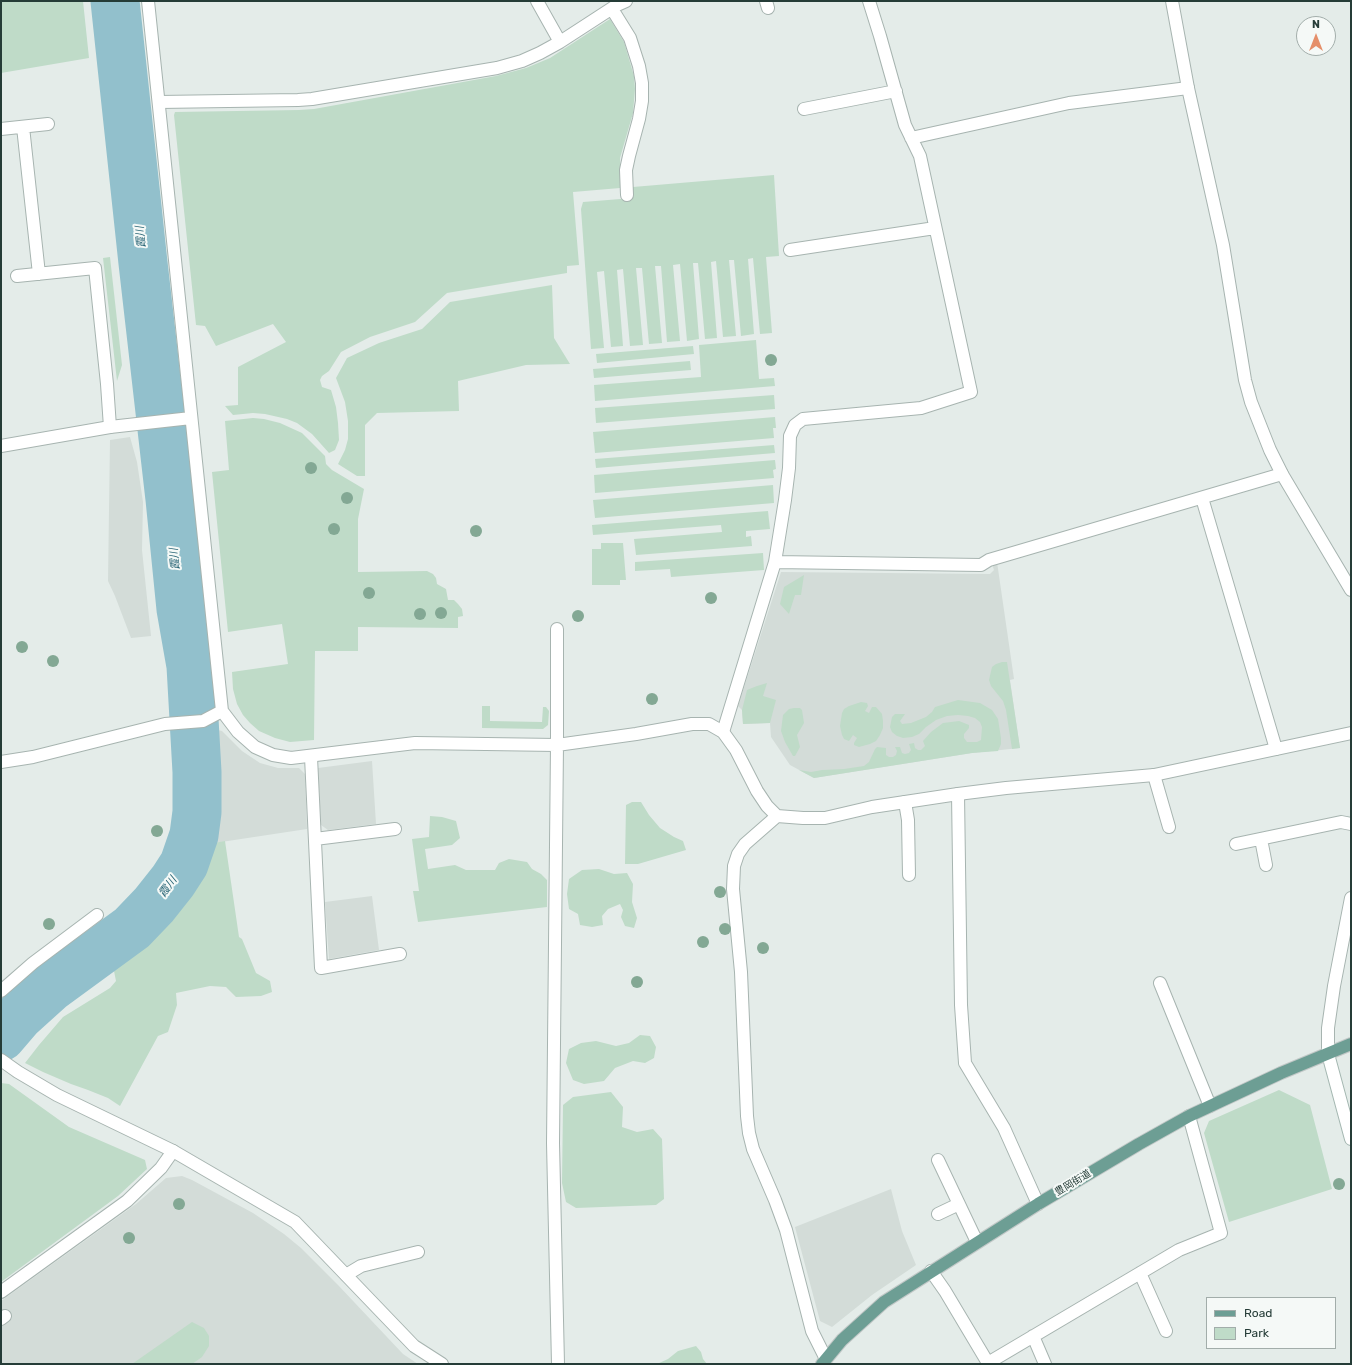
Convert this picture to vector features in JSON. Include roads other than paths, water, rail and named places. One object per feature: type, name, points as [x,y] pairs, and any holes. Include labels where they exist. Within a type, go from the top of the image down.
[{"type":"main road","name":"豊岡街道","points":[[824,1362],[842,1340],[884,1302],[1038,1204],[1138,1144],[1189,1116],[1281,1073],[1351,1044]]},
{"type":"street","points":[[148,1],[222,711],[238,732],[255,747],[273,755],[290,758],[311,757],[415,743],[557,745],[636,734],[692,724],[709,724],[723,732],[736,750],[760,796],[777,816],[825,818],[872,807],[958,794],[1006,788],[1154,775],[1351,733]]},
{"type":"street","points":[[536,1],[560,42]]},
{"type":"street","points":[[159,102],[312,99],[497,68],[522,61],[540,53],[626,1]]},
{"type":"street","points":[[723,732],[775,562],[789,468],[790,436],[795,425],[803,419],[921,408],[971,392],[920,156],[905,125],[869,1]]},
{"type":"street","points":[[1172,1],[1188,88],[1223,245],[1245,380],[1251,402],[1270,450],[1282,474],[1351,590]]},
{"type":"street","points":[[612,9],[630,38],[639,66],[642,83],[642,101],[639,119],[626,170],[627,195]]},
{"type":"street","points":[[911,138],[1069,103],[1188,88]]},
{"type":"street","points":[[804,109],[896,91]]},
{"type":"street","points":[[1,129],[48,124]]},
{"type":"street","points":[[23,127],[39,274]]},
{"type":"street","points":[[790,250],[935,228]]},
{"type":"street","points":[[17,276],[95,268],[110,427]]},
{"type":"street","points":[[1,446],[137,423],[191,418]]},
{"type":"street","points":[[775,562],[981,564],[990,560],[1282,474]]},
{"type":"street","points":[[1202,498],[1276,749]]},
{"type":"street","points":[[558,629],[553,1142],[558,1364]]},
{"type":"street","points":[[1,762],[33,757],[169,724],[203,721],[222,711]]},
{"type":"street","points":[[311,757],[321,968],[400,954]]},
{"type":"street","points":[[1154,775],[1169,827]]},
{"type":"street","points":[[958,794],[960,966],[965,1063],[1004,1128],[1038,1204]]},
{"type":"street","points":[[905,802],[908,820],[909,875]]},
{"type":"street","points":[[777,816],[745,844],[738,854],[734,866],[733,889],[741,972],[747,1116],[753,1149],[786,1230],[812,1331],[824,1362]]},
{"type":"street","points":[[1236,844],[1341,822],[1351,824]]},
{"type":"street","points":[[315,838],[396,828]]},
{"type":"street","points":[[1261,839],[1266,865]]},
{"type":"street","points":[[1351,898],[1334,986],[1328,1028],[1328,1054],[1351,1139]]},
{"type":"street","points":[[1,991],[33,963],[97,915]]},
{"type":"street","points":[[1160,983],[1210,1106]]},
{"type":"street","points":[[1,1060],[57,1095],[173,1151],[295,1222],[414,1346],[442,1364]]},
{"type":"street","points":[[931,1271],[945,1291],[988,1363],[1179,1250],[1221,1233],[1189,1116]]},
{"type":"street","points":[[1,1292],[127,1201],[161,1168],[173,1151]]},
{"type":"street","points":[[938,1160],[977,1242]]},
{"type":"street","points":[[938,1214],[959,1204]]},
{"type":"street","points":[[346,1275],[361,1266],[418,1252]]},
{"type":"street","points":[[1140,1273],[1166,1331]]},
{"type":"street","points":[[1033,1336],[1045,1364]]},
{"type":"waterway","name":"霞川","points":[[1,1037],[19,1016],[50,988],[132,928],[154,905],[184,864],[194,835],[197,812],[197,772],[191,666],[181,609],[115,1]]}]
